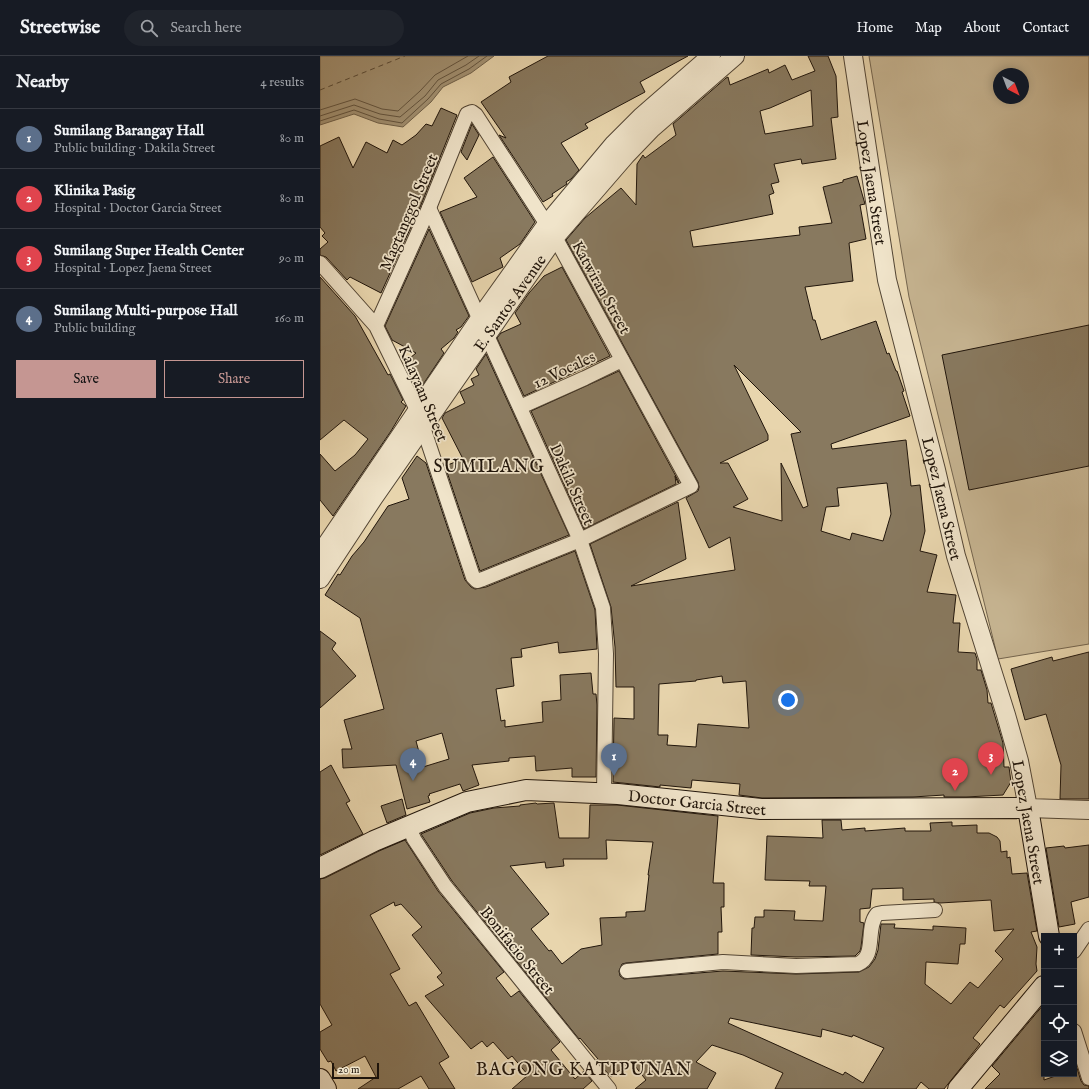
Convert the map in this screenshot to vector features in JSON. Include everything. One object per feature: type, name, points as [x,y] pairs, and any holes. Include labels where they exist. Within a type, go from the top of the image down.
[{"type":"main road","name":"Doctor Garcia Street","points":[[320,868],[409,826],[467,802],[526,790],[604,793],[761,809],[1028,808]]},
{"type":"main road","points":[[992,808],[1016,821],[1024,830],[1034,847]]},
{"type":"main road","name":"Lopez Jaena Street","points":[[1028,808],[1048,933]]},
{"type":"main road","points":[[958,1089],[1041,990]]},
{"type":"main road","points":[[320,1079],[326,1089]]},
{"type":"street","name":"E. Santos Avenue","points":[[320,554],[420,418],[483,326],[614,144],[641,117],[711,56]]},
{"type":"street","name":"E. Santos Avenue","points":[[551,230],[651,129],[735,56]]},
{"type":"street","name":"Lopez Jaena Street","points":[[853,56],[887,280],[936,470],[956,556],[1006,715],[1019,761],[1028,808]]},
{"type":"street","name":"Katwiran Street","points":[[472,112],[476,115],[551,230],[691,486]]},
{"type":"street","name":"Magtanggol Street","points":[[376,326],[429,208],[467,114],[472,112]]},
{"type":"street","name":"Dakila Street","points":[[429,208],[580,540],[603,608],[606,654],[604,793]]},
{"type":"street","name":"Kalayaan Street","points":[[321,266],[376,326],[420,418],[473,577],[477,581],[484,580],[580,540],[691,486]]},
{"type":"street","name":"12 Vocales","points":[[520,407],[622,360]]},
{"type":"street","name":"E. Santos Avenue","points":[[320,579],[420,418]]},
{"type":"street","name":"Doctor Garcia Street","points":[[1028,808],[1089,810]]},
{"type":"street","name":"Bonifacio Street","points":[[409,826],[414,839],[445,886],[609,1089]]},
{"type":"street","points":[[628,971],[723,962],[796,966],[858,964],[866,958],[869,949],[871,923],[877,914],[935,910]]},
{"type":"street","points":[[1077,947],[1089,929]]},
{"type":"street","points":[[1077,1040],[1088,1073]]},
{"type":"shaded area","points":[[869,56],[1089,56],[1089,644],[998,659],[909,297]]},
{"type":"water","points":[[320,56],[494,56],[471,73],[443,87],[431,102],[403,127],[378,123],[354,114],[320,125]]},
{"type":"building","points":[[548,56],[688,56],[640,82],[645,92],[585,124],[588,128],[561,143],[579,170],[566,182],[567,184],[543,202],[499,135],[506,138],[481,102],[511,82],[509,77]]},
{"type":"building","points":[[808,56],[828,56],[836,76],[838,117],[831,118],[836,159],[802,164],[801,159],[774,164],[779,182],[771,184],[774,193],[769,195],[773,214],[690,231],[693,247],[800,235],[799,227],[832,223],[823,187],[843,182],[843,180],[857,176],[865,204],[860,205],[866,239],[849,243],[853,281],[805,287],[813,320],[815,320],[821,340],[876,321],[887,354],[889,353],[897,371],[910,416],[831,444],[832,449],[906,440],[911,486],[920,485],[925,531],[920,551],[937,555],[927,592],[956,595],[953,623],[960,623],[958,652],[975,653],[977,659],[977,670],[981,670],[987,690],[988,703],[991,703],[1003,743],[1004,767],[1009,767],[1011,782],[1003,795],[966,797],[944,797],[944,795],[913,797],[762,798],[739,795],[740,784],[692,780],[691,788],[660,785],[660,787],[613,782],[614,718],[634,719],[634,687],[616,687],[615,647],[611,607],[590,544],[678,502],[686,559],[631,586],[735,570],[730,537],[709,548],[686,498],[698,491],[698,482],[566,240],[585,218],[621,188],[636,205],[637,164],[643,155],[645,158],[676,135],[673,124],[726,78],[728,77],[730,85],[768,69],[769,73],[785,65],[792,80],[815,71]],"holes":[[[811,90],[813,126],[765,134],[760,111]],[[734,365],[801,432],[791,434],[808,506],[803,508],[781,463],[782,521],[733,507],[748,499],[728,463],[720,463],[768,440],[768,435]],[[887,483],[891,514],[883,541],[852,533],[850,540],[821,531],[826,507],[839,506],[837,488]],[[722,676],[723,683],[746,681],[749,728],[698,724],[696,747],[667,745],[668,735],[658,735],[659,684]]]},
{"type":"building","points":[[441,108],[457,115],[421,205],[381,293],[350,277],[347,280],[326,257],[320,255],[320,249],[328,242],[322,236],[325,233],[320,227],[320,146],[339,137],[353,168],[366,142],[387,153],[393,140],[402,145],[416,135],[426,124],[432,126]]},
{"type":"building","points":[[472,124],[479,135],[467,160],[461,152]]},
{"type":"building","points":[[493,157],[535,222],[520,244],[500,258],[503,267],[472,282],[440,212],[477,197],[464,178]]},
{"type":"building","points":[[429,229],[469,316],[461,327],[456,330],[458,332],[454,338],[441,349],[444,353],[422,386],[417,390],[404,363],[416,353],[392,340],[385,326]]},
{"type":"building","points":[[562,267],[610,356],[524,396],[497,338],[501,333],[521,324],[515,313],[529,293],[544,276]]},
{"type":"building","points":[[320,277],[355,316],[388,375],[390,374],[403,400],[401,402],[406,406],[391,431],[333,516],[320,500],[320,454],[335,471],[355,455],[368,439],[344,420],[320,440]]},
{"type":"building","points":[[1089,325],[1089,466],[969,490],[942,355]]},
{"type":"building","points":[[486,354],[569,535],[480,571],[445,466],[463,459],[442,418],[445,413],[465,403],[460,392],[474,385],[471,379],[479,375],[476,369]]},
{"type":"building","points":[[619,371],[679,482],[678,483],[675,476],[676,484],[584,529],[531,411]]},
{"type":"building","points":[[417,456],[426,463],[465,580],[475,589],[486,587],[575,551],[595,610],[597,649],[559,653],[558,642],[521,649],[522,657],[511,658],[514,686],[496,689],[501,721],[505,720],[505,727],[543,722],[542,702],[561,700],[560,675],[591,673],[593,694],[596,694],[597,705],[596,777],[572,777],[572,768],[536,771],[535,756],[509,758],[509,761],[472,765],[479,785],[463,791],[460,784],[429,794],[430,795],[428,796],[430,802],[407,809],[396,765],[343,768],[342,749],[352,749],[344,720],[384,709],[360,618],[325,595],[338,574],[340,575],[388,506],[409,499],[402,478]],"holes":[[[442,733],[449,759],[423,767],[416,741]]]},
{"type":"building","points":[[320,631],[336,643],[332,649],[356,676],[320,708]]},
{"type":"building","points":[[1089,652],[1089,799],[1060,799],[1061,765],[1046,714],[1025,720],[1011,669],[1052,657],[1053,661]]},
{"type":"building","points":[[331,765],[350,801],[346,803],[363,834],[320,855],[320,772]]},
{"type":"building","points":[[402,799],[406,815],[387,823],[381,806]]},
{"type":"building","points":[[554,803],[559,838],[589,838],[590,805],[617,805],[718,816],[713,883],[724,883],[724,907],[721,907],[722,932],[718,932],[718,954],[622,964],[619,971],[620,976],[624,979],[723,971],[796,974],[859,972],[869,967],[875,959],[878,950],[881,924],[895,924],[894,928],[933,930],[933,926],[966,928],[965,944],[960,944],[958,964],[926,962],[925,984],[951,1004],[970,982],[978,988],[1003,959],[995,951],[1014,929],[994,931],[991,900],[940,903],[934,902],[934,899],[903,900],[903,888],[872,889],[870,908],[860,909],[860,922],[864,923],[860,951],[855,956],[796,957],[751,955],[752,928],[754,928],[755,917],[764,917],[764,910],[795,911],[794,920],[823,921],[826,886],[809,886],[810,881],[765,880],[767,836],[823,838],[822,820],[841,820],[842,830],[865,828],[865,831],[905,828],[905,831],[931,831],[930,823],[952,822],[952,826],[977,825],[977,833],[989,833],[997,837],[1000,841],[1001,852],[1007,851],[1007,858],[1010,857],[1012,874],[1027,873],[1037,931],[1031,932],[1037,947],[1037,971],[1004,1008],[1000,1005],[973,1038],[980,1044],[944,1089],[929,1089],[921,1082],[916,1089],[775,1089],[783,1073],[743,1055],[712,1045],[696,1062],[716,1073],[707,1089],[635,1089],[646,1080],[631,1061],[611,1077],[596,1060],[598,1059],[580,1038],[579,1039],[452,881],[421,834],[470,813],[520,805]],"holes":[[[606,840],[653,842],[645,911],[626,912],[626,917],[600,918],[602,945],[581,949],[562,964],[531,929],[549,914],[510,866],[545,862],[546,868],[564,866],[563,859],[607,859]],[[730,1018],[821,1037],[822,1029],[852,1037],[853,1035],[884,1048],[863,1083],[845,1072],[843,1075],[728,1023]]]},
{"type":"building","points":[[405,840],[438,891],[504,972],[496,978],[511,997],[519,991],[560,1042],[551,1050],[575,1079],[584,1071],[592,1081],[583,1089],[512,1089],[528,1075],[512,1056],[508,1059],[493,1042],[487,1047],[482,1041],[471,1049],[425,996],[444,985],[437,977],[442,973],[412,935],[422,927],[401,904],[395,906],[394,902],[370,915],[400,969],[390,974],[409,1006],[416,1002],[449,1057],[439,1063],[455,1089],[429,1089],[421,1076],[398,1089],[358,1089],[376,1077],[365,1056],[336,1071],[331,1061],[328,1062],[320,1049],[320,1032],[332,1025],[320,1004],[320,879]]},
{"type":"building","points":[[1089,845],[1089,897],[1071,902],[1075,924],[1059,927],[1046,848],[1064,846],[1065,848]]},
{"type":"building","points":[[1041,1008],[1041,1077],[1044,1077],[1044,1080],[1052,1077],[1077,1077],[1077,1068],[1081,1081],[1084,1085],[1089,1086],[1089,1089],[985,1089],[1000,1074],[992,1066]]},
{"type":"ferry route","points":[[320,90],[405,56]]},
{"type":"place","name":"Sumilang Super Health Center","points":[[991,775]]},
{"type":"place","name":"Sumilang Barangay Hall","points":[[614,776]]},
{"type":"place","name":"Sumilang Multi-purpose Hall","points":[[413,781]]},
{"type":"place","name":"Klinika Pasig","points":[[955,791]]},
{"type":"district","name":"SUMILANG","points":[[489,466]]},
{"type":"district","name":"BAGONG KATIPUNAN","points":[[584,1069]]}]
